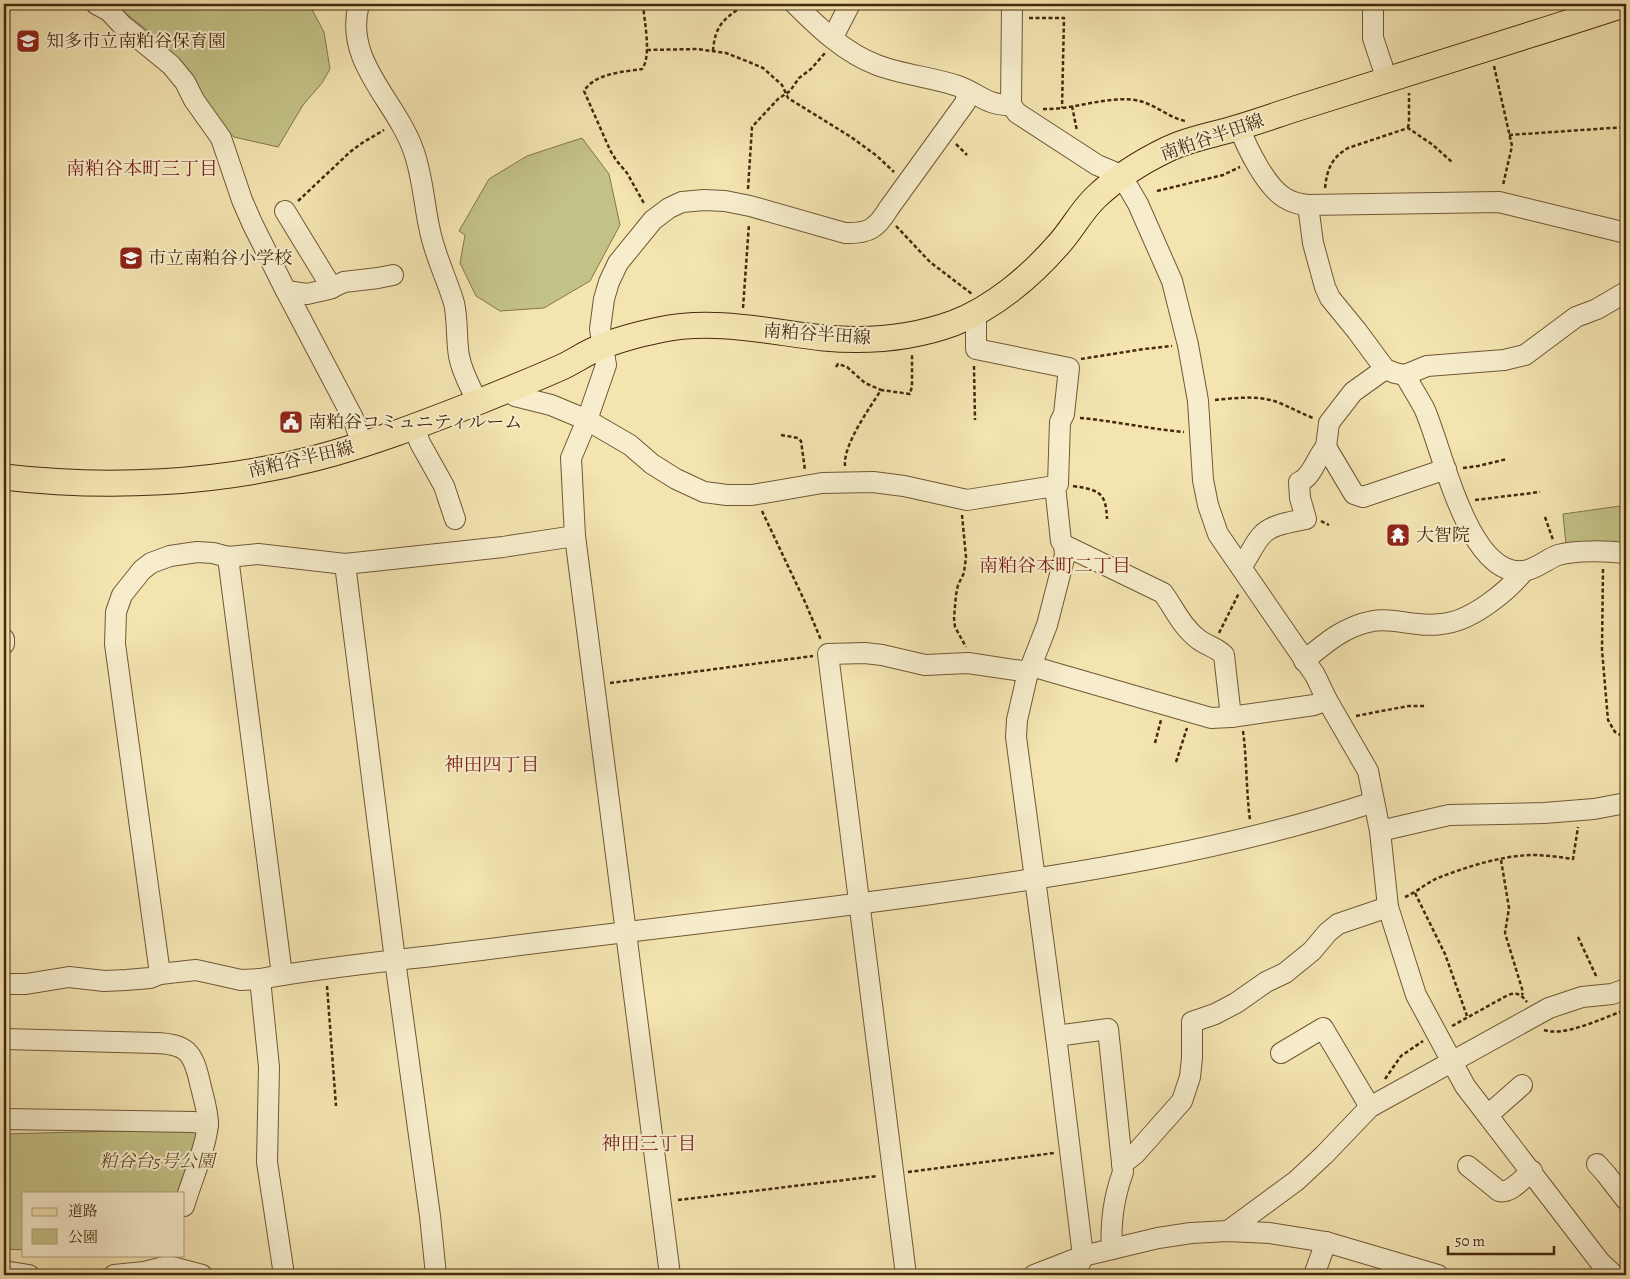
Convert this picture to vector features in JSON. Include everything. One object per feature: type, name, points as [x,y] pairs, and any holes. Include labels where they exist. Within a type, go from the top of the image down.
[{"type":"main road","name":"南粕谷半田線","points":[[4,477],[85,483],[171,481],[249,472],[293,464],[362,445],[414,427],[565,365],[602,346],[659,330],[690,325],[742,327],[827,338],[859,340],[911,334],[935,329],[958,321],[980,310],[1018,284],[1057,247],[1091,201],[1121,175],[1172,146],[1240,127],[1626,4]]},
{"type":"street","points":[[96,4],[110,11],[122,24],[171,65],[185,82],[194,100],[221,138],[242,200],[286,291],[353,418],[362,445]]},
{"type":"street","points":[[359,4],[356,18],[358,48],[367,69],[400,123],[415,153],[430,231],[454,305],[459,355],[463,372],[477,402]]},
{"type":"street","points":[[795,4],[846,50],[878,66],[959,86],[995,104],[1012,106]]},
{"type":"street","points":[[835,39],[850,4]]},
{"type":"street","points":[[1373,4],[1373,38],[1396,77]]},
{"type":"street","points":[[1012,10],[1012,106],[1017,113],[1097,165],[1121,175],[1138,204],[1172,281],[1188,345],[1198,401],[1203,480],[1208,506],[1218,534],[1315,675],[1327,700],[1368,771],[1380,830],[1388,903],[1416,995],[1465,1086],[1600,1262],[1614,1275]]},
{"type":"street","points":[[670,1275],[575,536],[571,458],[587,420],[606,365],[600,329],[604,299],[609,282],[618,263],[654,220],[669,208],[682,202],[725,201],[749,206],[845,234],[858,234],[868,231],[880,222],[886,214],[965,103],[968,91]]},
{"type":"street","points":[[1240,127],[1254,159],[1270,182],[1283,197],[1295,203],[1315,205],[1499,202],[1626,233]]},
{"type":"street","points":[[1315,205],[1313,243],[1325,287],[1330,298],[1385,369],[1405,375],[1426,366],[1504,360],[1525,355],[1576,317],[1597,309],[1626,292]]},
{"type":"street","points":[[285,211],[332,288]]},
{"type":"street","points":[[286,291],[307,294],[332,288],[344,282],[393,275]]},
{"type":"street","points":[[980,310],[976,349],[1069,368],[1063,416],[1060,422],[1057,485],[1061,540],[1065,555],[1048,625],[1029,669],[1016,720],[1016,737],[1071,1151],[1083,1256],[1075,1275]]},
{"type":"street","points":[[1244,571],[1248,559],[1261,535],[1270,529],[1289,522],[1306,519],[1300,498],[1299,482],[1304,480],[1311,471],[1320,453],[1326,447],[1329,423],[1353,392],[1385,369]]},
{"type":"street","points":[[1405,375],[1424,408],[1456,501],[1477,541],[1498,565],[1524,571]]},
{"type":"street","points":[[509,388],[515,396],[551,405],[587,420],[630,446],[652,464],[704,492],[727,495],[752,495],[822,483],[872,482],[904,486],[966,500],[1057,485]]},
{"type":"street","points":[[414,427],[420,443],[444,486],[455,519]]},
{"type":"street","points":[[1326,447],[1354,494],[1363,497],[1446,470]]},
{"type":"street","points":[[160,974],[115,644],[116,612],[122,595],[128,586],[151,563],[170,556],[197,552],[213,553],[228,557],[258,554],[345,564],[575,536]]},
{"type":"street","points":[[1064,546],[1163,593],[1190,632],[1199,640],[1212,646],[1224,655],[1235,716]]},
{"type":"street","points":[[1304,661],[1344,630],[1372,621],[1390,620],[1417,624],[1443,624],[1459,620],[1474,613],[1503,592],[1524,571],[1558,555],[1601,551],[1626,553]]},
{"type":"street","points":[[228,557],[282,974]]},
{"type":"street","points":[[345,564],[436,1275]]},
{"type":"street","points":[[906,1275],[828,654],[864,653],[882,655],[925,665],[968,664],[1029,669],[1162,703],[1211,718],[1314,705],[1327,700]]},
{"type":"street","points":[[4,984],[26,984],[69,976],[104,981],[126,980],[196,970],[241,980],[627,931],[859,904],[1035,879],[1156,857],[1252,837],[1374,802]]},
{"type":"street","points":[[1380,830],[1449,815],[1544,813],[1626,803]]},
{"type":"street","points":[[1122,1164],[1135,1154],[1182,1101],[1190,1077],[1192,1022],[1215,1014],[1236,1003],[1266,982],[1285,973],[1312,951],[1328,932],[1338,924],[1388,903]]},
{"type":"street","points":[[260,978],[269,1067],[266,1162],[284,1275]]},
{"type":"street","points":[[1228,1231],[1296,1181],[1370,1107],[1549,1008],[1582,997],[1612,994],[1626,989]]},
{"type":"street","points":[[1281,1053],[1323,1028],[1370,1107]]},
{"type":"street","points":[[1056,1036],[1108,1029],[1123,1172],[1117,1189],[1110,1228],[1112,1249]]},
{"type":"street","points":[[4,1039],[163,1043],[183,1047],[196,1066],[208,1125],[185,1203]]},
{"type":"street","points":[[1488,1115],[1522,1085]]},
{"type":"street","points":[[4,1119],[194,1122],[208,1125]]},
{"type":"street","points":[[1597,1164],[1626,1200]]},
{"type":"street","points":[[1468,1166],[1504,1192],[1510,1190],[1532,1171]]},
{"type":"street","points":[[1034,1275],[1083,1256],[1158,1238],[1191,1233],[1228,1231],[1270,1234],[1326,1242],[1438,1275]]},
{"type":"street","points":[[1314,1275],[1326,1242]]},
{"type":"street","points":[[114,1275],[144,1272],[168,1261],[202,1275]]},
{"type":"street","points":[[4,1271],[30,1275]]},
{"type":"path","points":[[643,4],[647,50],[646,63],[642,68],[598,78],[589,84],[584,91],[610,150],[627,173],[654,220]]},
{"type":"path","points":[[713,51],[716,32],[729,16],[746,4]]},
{"type":"path","points":[[1012,10],[1064,18],[1062,108]]},
{"type":"path","points":[[742,327],[752,127],[778,98],[790,91],[803,74],[817,63],[835,39]]},
{"type":"path","points":[[1490,48],[1512,146],[1499,202]]},
{"type":"path","points":[[647,50],[697,49],[726,52],[762,68],[782,85],[788,98],[813,112],[877,156],[906,184]]},
{"type":"path","points":[[1396,77],[1410,96],[1408,128]]},
{"type":"path","points":[[1012,106],[1054,109],[1117,99],[1134,100],[1145,102],[1181,120],[1188,121]]},
{"type":"path","points":[[1072,106],[1079,146],[1076,151]]},
{"type":"path","points":[[285,211],[315,187],[350,152],[362,143],[400,123]]},
{"type":"path","points":[[1510,135],[1626,127]]},
{"type":"path","points":[[1408,128],[1433,145],[1453,163]]},
{"type":"path","points":[[1315,205],[1328,169],[1340,153],[1348,148],[1408,128]]},
{"type":"path","points":[[1158,192],[1223,174],[1254,159]]},
{"type":"path","points":[[886,214],[930,262],[980,300],[980,310]]},
{"type":"path","points":[[836,367],[838,364],[847,367],[865,383],[881,390],[910,394],[912,377],[911,334]]},
{"type":"path","points":[[1069,368],[1069,361],[1144,349],[1188,345]]},
{"type":"path","points":[[975,420],[974,350],[976,349]]},
{"type":"path","points":[[845,482],[844,459],[857,429],[881,390]]},
{"type":"path","points":[[1198,401],[1246,398],[1263,399],[1276,402],[1297,412],[1329,423]]},
{"type":"path","points":[[1063,416],[1118,422],[1154,429],[1200,433]]},
{"type":"path","points":[[781,435],[798,438],[801,441],[807,486]]},
{"type":"path","points":[[1446,470],[1478,466],[1508,459]]},
{"type":"path","points":[[1057,485],[1090,489],[1101,495],[1105,499],[1107,519]]},
{"type":"path","points":[[1456,501],[1540,492]]},
{"type":"path","points":[[594,685],[828,654],[779,545],[752,495]]},
{"type":"path","points":[[960,499],[966,557],[964,573],[958,585],[956,595],[954,618],[955,627],[967,648],[968,664]]},
{"type":"path","points":[[1545,517],[1558,555]]},
{"type":"path","points":[[1601,551],[1604,569],[1602,650],[1608,720],[1615,732],[1626,738]]},
{"type":"path","points":[[1212,646],[1244,571]]},
{"type":"path","points":[[1155,743],[1162,717],[1162,703]]},
{"type":"path","points":[[1337,718],[1370,715],[1408,706],[1426,706]]},
{"type":"path","points":[[1176,762],[1190,720],[1190,713]]},
{"type":"path","points":[[1235,716],[1243,730],[1252,837]]},
{"type":"path","points":[[1388,903],[1415,893],[1429,882],[1438,878],[1483,864],[1530,855],[1573,859],[1578,825],[1577,810]]},
{"type":"path","points":[[1501,860],[1509,908],[1505,932],[1523,992],[1522,996]]},
{"type":"path","points":[[1415,893],[1445,954],[1467,1016]]},
{"type":"path","points":[[1578,937],[1603,990],[1602,995]]},
{"type":"path","points":[[326,969],[336,1106]]},
{"type":"path","points":[[661,1202],[1071,1151]]},
{"type":"green space","points":[[113,4],[309,4],[324,32],[330,69],[322,83],[303,105],[278,147],[234,137],[193,104],[159,39]]},
{"type":"green space","points":[[582,138],[609,174],[620,225],[590,281],[544,308],[500,311],[476,296],[460,263],[465,235],[459,231],[489,179],[527,156]]},
{"type":"green space","points":[[1620,506],[1626,535],[1626,547],[1566,545],[1563,514]]},
{"type":"green space","name":"粕谷台5号公園","points":[[190,1129],[199,1134],[180,1192],[22,1192],[22,1250],[4,1249],[4,1134]]},
{"type":"place","name":"知多市立南粕谷保育園","points":[[28,41]]},
{"type":"place","name":"市立南粕谷小学校","points":[[131,258]]},
{"type":"place","name":"南粕谷コミュニティルーム","points":[[291,422]]},
{"type":"place","name":"大智院","points":[[1398,535]]},
{"type":"district","name":"南粕谷本町三丁目","points":[[142,168]]},
{"type":"district","name":"南粕谷本町二丁目","points":[[1055,565]]},
{"type":"district","name":"神田四丁目","points":[[492,764]]},
{"type":"district","name":"神田三丁目","points":[[649,1143]]}]
